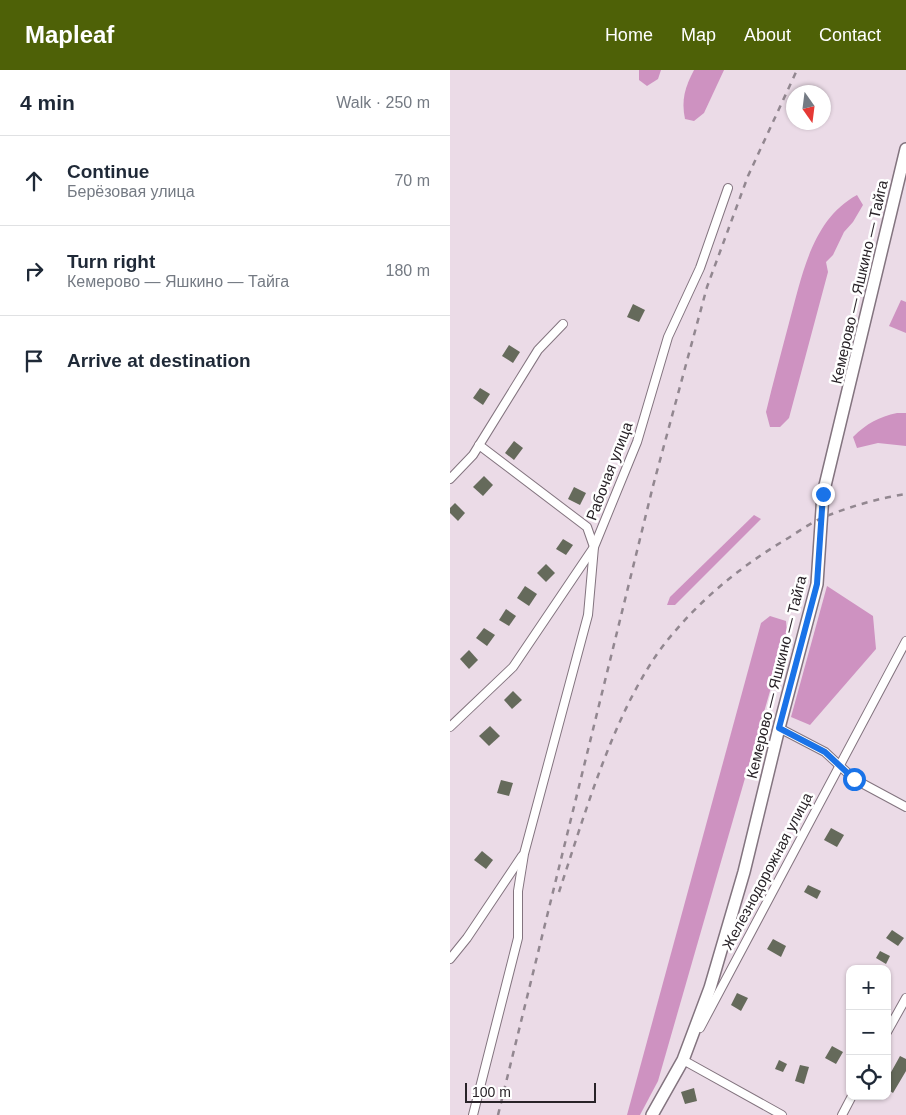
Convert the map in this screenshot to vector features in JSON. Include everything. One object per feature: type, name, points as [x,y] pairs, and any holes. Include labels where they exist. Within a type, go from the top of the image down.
[{"type":"main road","name":"Кемерово — Яшкино — Тайга","points":[[683,1060],[710,988],[744,872],[817,584],[823,494],[906,149]]},
{"type":"main road","name":"Железнодорожная улица","points":[[652,1115],[683,1060]]},
{"type":"street","name":"Рабочая улица","points":[[450,727],[513,667],[594,547],[636,442],[668,337],[700,268],[728,188]]},
{"type":"street","points":[[450,479],[479,446],[538,350],[563,324]]},
{"type":"street","points":[[473,1115],[518,938],[518,891],[524,854],[588,615],[594,547],[587,526],[479,446]]},
{"type":"street","name":"Железнодорожная улица","points":[[683,1060],[906,641]]},
{"type":"street","points":[[779,728],[825,752],[854,779],[906,808]]},
{"type":"street","points":[[450,958],[467,938],[506,876],[524,854]]},
{"type":"street","points":[[891,1025],[906,998]]},
{"type":"street","points":[[683,1060],[782,1115]]},
{"type":"street","points":[[842,1115],[850,1100]]},
{"type":"shaded area","points":[[639,70],[661,70],[658,79],[647,86],[639,80]]},
{"type":"shaded area","points":[[694,70],[724,70],[704,113],[694,121],[685,119],[683,106],[686,88]]},
{"type":"shaded area","points":[[857,195],[863,205],[853,222],[844,232],[833,255],[826,262],[828,272],[789,418],[780,427],[770,427],[766,412],[804,269],[819,234],[829,219],[841,206]]},
{"type":"shaded area","points":[[901,300],[906,302],[906,333],[889,326]]},
{"type":"shaded area","points":[[906,413],[906,446],[878,443],[857,448],[853,437],[858,432],[884,416]]},
{"type":"shaded area","points":[[754,515],[761,519],[675,605],[667,605],[670,597]]},
{"type":"shaded area","points":[[827,586],[873,616],[876,649],[810,725],[791,717]]},
{"type":"shaded area","points":[[770,616],[786,621],[787,632],[658,1081],[640,1115],[627,1115],[761,623]]},
{"type":"building","points":[[633,304],[645,310],[639,322],[627,317]]},
{"type":"building","points":[[509,345],[520,352],[513,363],[502,356]]},
{"type":"building","points":[[480,388],[490,394],[483,405],[473,398]]},
{"type":"building","points":[[514,441],[523,448],[514,460],[505,453]]},
{"type":"building","points":[[484,476],[493,485],[483,496],[473,487]]},
{"type":"building","points":[[574,487],[586,493],[580,505],[568,499]]},
{"type":"building","points":[[455,503],[465,513],[458,521],[450,513],[450,508]]},
{"type":"building","points":[[563,539],[573,545],[566,555],[556,549]]},
{"type":"building","points":[[546,564],[555,573],[546,582],[537,573]]},
{"type":"building","points":[[525,586],[537,594],[529,606],[517,598]]},
{"type":"building","points":[[506,609],[516,616],[509,626],[499,620]]},
{"type":"building","points":[[484,628],[495,635],[487,646],[476,638]]},
{"type":"building","points":[[469,650],[478,660],[469,669],[460,659]]},
{"type":"building","points":[[513,691],[522,700],[512,709],[504,700]]},
{"type":"building","points":[[490,726],[500,736],[489,746],[479,736]]},
{"type":"building","points":[[501,780],[513,783],[509,796],[497,793]]},
{"type":"building","points":[[831,828],[844,835],[837,847],[824,840]]},
{"type":"building","points":[[482,851],[493,860],[486,869],[474,860]]},
{"type":"building","points":[[808,885],[821,891],[817,899],[804,892]]},
{"type":"building","points":[[892,930],[904,938],[898,946],[886,938]]},
{"type":"building","points":[[773,939],[786,946],[781,957],[767,949]]},
{"type":"building","points":[[880,951],[890,956],[886,964],[876,958]]},
{"type":"building","points":[[737,993],[748,998],[741,1011],[731,1005]]},
{"type":"building","points":[[832,1046],[843,1052],[836,1064],[825,1058]]},
{"type":"building","points":[[900,1056],[906,1059],[906,1071],[893,1093],[891,1092],[891,1072]]},
{"type":"building","points":[[779,1060],[787,1064],[783,1072],[775,1069]]},
{"type":"building","points":[[800,1065],[809,1067],[804,1084],[795,1081]]},
{"type":"building","points":[[694,1088],[697,1101],[685,1104],[681,1092]]},
{"type":"railway","points":[[498,1115],[653,486],[707,287],[748,176],[797,70]]},
{"type":"railway","points":[[559,892],[603,762],[617,729],[631,698],[648,668],[678,627],[718,588],[748,564],[812,523],[853,507],[906,494]]},
{"type":"route","points":[[823,494],[817,584],[779,728],[825,752],[854,779]]}]
